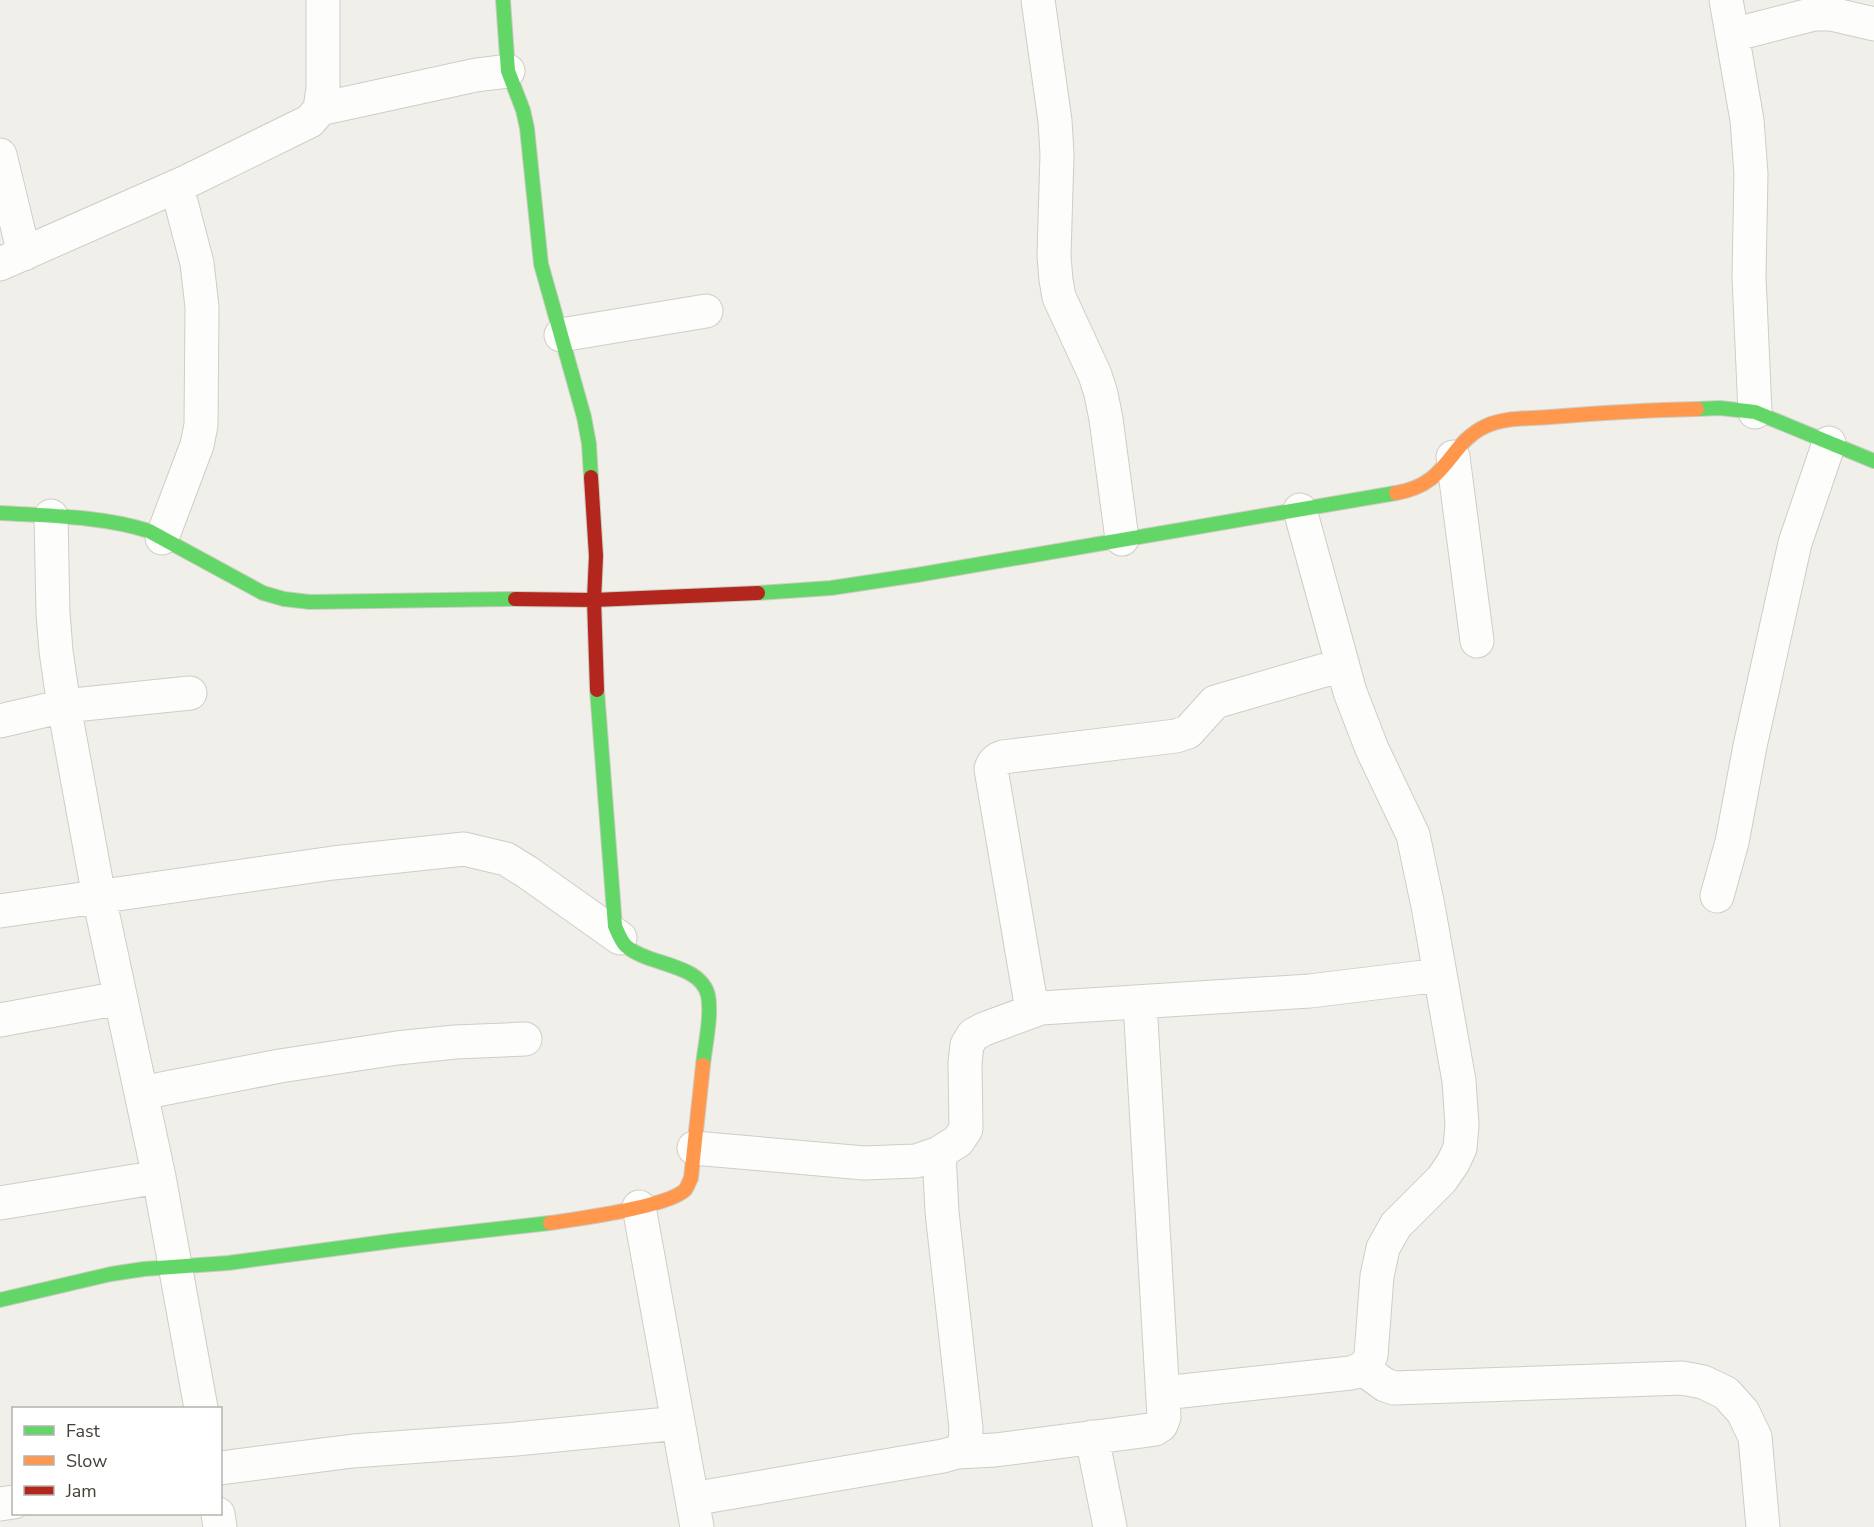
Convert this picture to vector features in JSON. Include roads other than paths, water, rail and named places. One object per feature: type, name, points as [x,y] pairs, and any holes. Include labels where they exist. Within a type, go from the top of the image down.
[{"type":"street","points":[[0,154],[12,259],[177,187],[291,132],[310,121],[320,109],[323,88],[323,0]]},
{"type":"street","points":[[503,0],[508,71],[523,110],[527,128],[538,248],[544,277],[584,417],[589,444],[596,565],[595,663],[610,874],[615,926],[620,938]]},
{"type":"street","points":[[1038,0],[1055,122],[1057,154],[1054,256],[1059,297],[1095,375],[1101,394],[1122,539]]},
{"type":"street","points":[[1726,0],[1747,120],[1751,174],[1749,277],[1755,412]]},
{"type":"street","points":[[1732,35],[1814,14],[1831,14],[1874,24]]},
{"type":"street","points":[[320,109],[476,75],[508,71]]},
{"type":"street","points":[[162,538],[201,425],[202,307],[197,263],[177,187]]},
{"type":"street","points":[[561,335],[706,311]]},
{"type":"street","points":[[0,513],[113,521],[134,525],[263,593],[284,599],[310,602],[447,599],[594,600],[831,588],[1408,491],[1423,486],[1437,477],[1469,436],[1484,426],[1498,421],[1647,410],[1720,408],[1755,412],[1874,461]]},
{"type":"street","points":[[1717,896],[1732,842],[1750,746],[1795,543],[1829,443]]},
{"type":"street","points":[[1453,457],[1477,641]]},
{"type":"street","points":[[1163,1393],[1351,1373],[1363,1369],[1371,1355],[1377,1276],[1383,1248],[1396,1225],[1442,1179],[1460,1148],[1462,1125],[1458,1081],[1413,835],[1359,720],[1300,510]]},
{"type":"street","points":[[51,516],[53,613],[64,706],[99,897],[177,1268],[201,1407]]},
{"type":"street","points":[[1032,1010],[991,770],[993,764],[1003,757],[1176,736],[1188,732],[1215,702],[1342,665]]},
{"type":"street","points":[[0,721],[64,706],[190,693]]},
{"type":"street","points":[[0,911],[333,863],[464,849],[506,860],[527,872],[620,938],[637,953],[702,981],[708,993],[709,1004],[690,1178],[685,1190],[671,1198],[601,1215],[522,1227],[400,1240],[228,1263],[144,1269],[111,1274],[0,1300]]},
{"type":"street","points":[[694,1148],[864,1163],[916,1161],[939,1153],[958,1141],[966,1129],[965,1063],[967,1045],[974,1035],[1032,1010],[1310,991],[1440,975]]},
{"type":"street","points":[[0,1020],[120,998]]},
{"type":"street","points":[[639,1207],[694,1513],[957,1452],[995,1450],[1155,1429],[1161,1425],[1164,1417],[1140,1002]]},
{"type":"street","points":[[141,1093],[280,1066],[397,1048],[455,1042],[525,1039]]},
{"type":"street","points":[[939,1153],[942,1212],[966,1428],[965,1444],[957,1452]]},
{"type":"street","points":[[0,1203],[159,1177]]},
{"type":"street","points":[[1363,1369],[1395,1388],[1682,1378],[1704,1382],[1726,1393],[1743,1413],[1755,1437],[1763,1527]]},
{"type":"street","points":[[222,1468],[353,1451],[516,1439],[678,1423]]},
{"type":"street","points":[[1092,1437],[1110,1527]]}]
